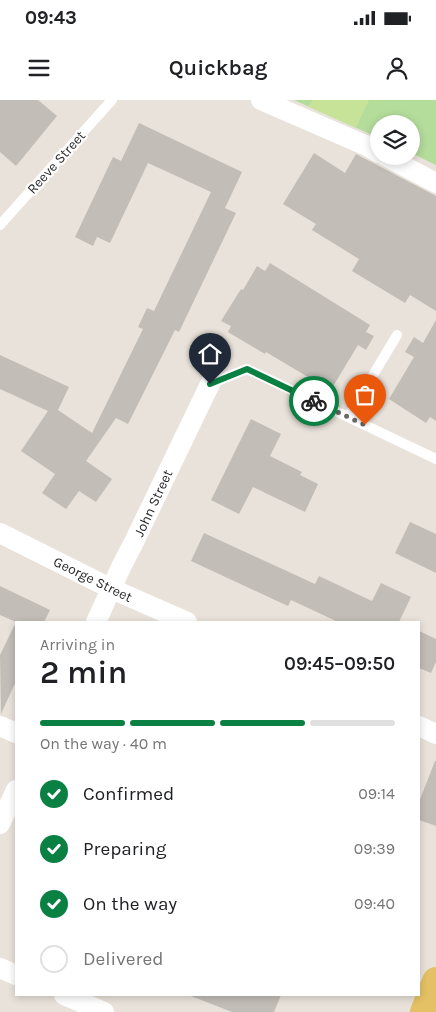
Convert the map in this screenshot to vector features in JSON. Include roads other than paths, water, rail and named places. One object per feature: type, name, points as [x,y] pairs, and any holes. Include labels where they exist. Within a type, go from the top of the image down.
[{"type":"main road","points":[[424,1012],[436,981]]},
{"type":"street","points":[[261,100],[370,148]]},
{"type":"street","points":[[402,165],[436,183]]},
{"type":"street","name":"John Street","points":[[96,621],[210,384]]},
{"type":"street","name":"George Street","points":[[0,533],[112,589],[185,621]]},
{"type":"street","points":[[0,726],[15,733]]},
{"type":"street","points":[[420,726],[436,734]]},
{"type":"street","points":[[0,824],[15,792]]},
{"type":"street","points":[[0,968],[15,975]]},
{"type":"street","points":[[66,996],[104,1012]]},
{"type":"lane","name":"Reeve Street","points":[[0,225],[112,100]]},
{"type":"lane","points":[[348,417],[397,335]]},
{"type":"lane","points":[[210,384],[247,369],[436,459]]}]
